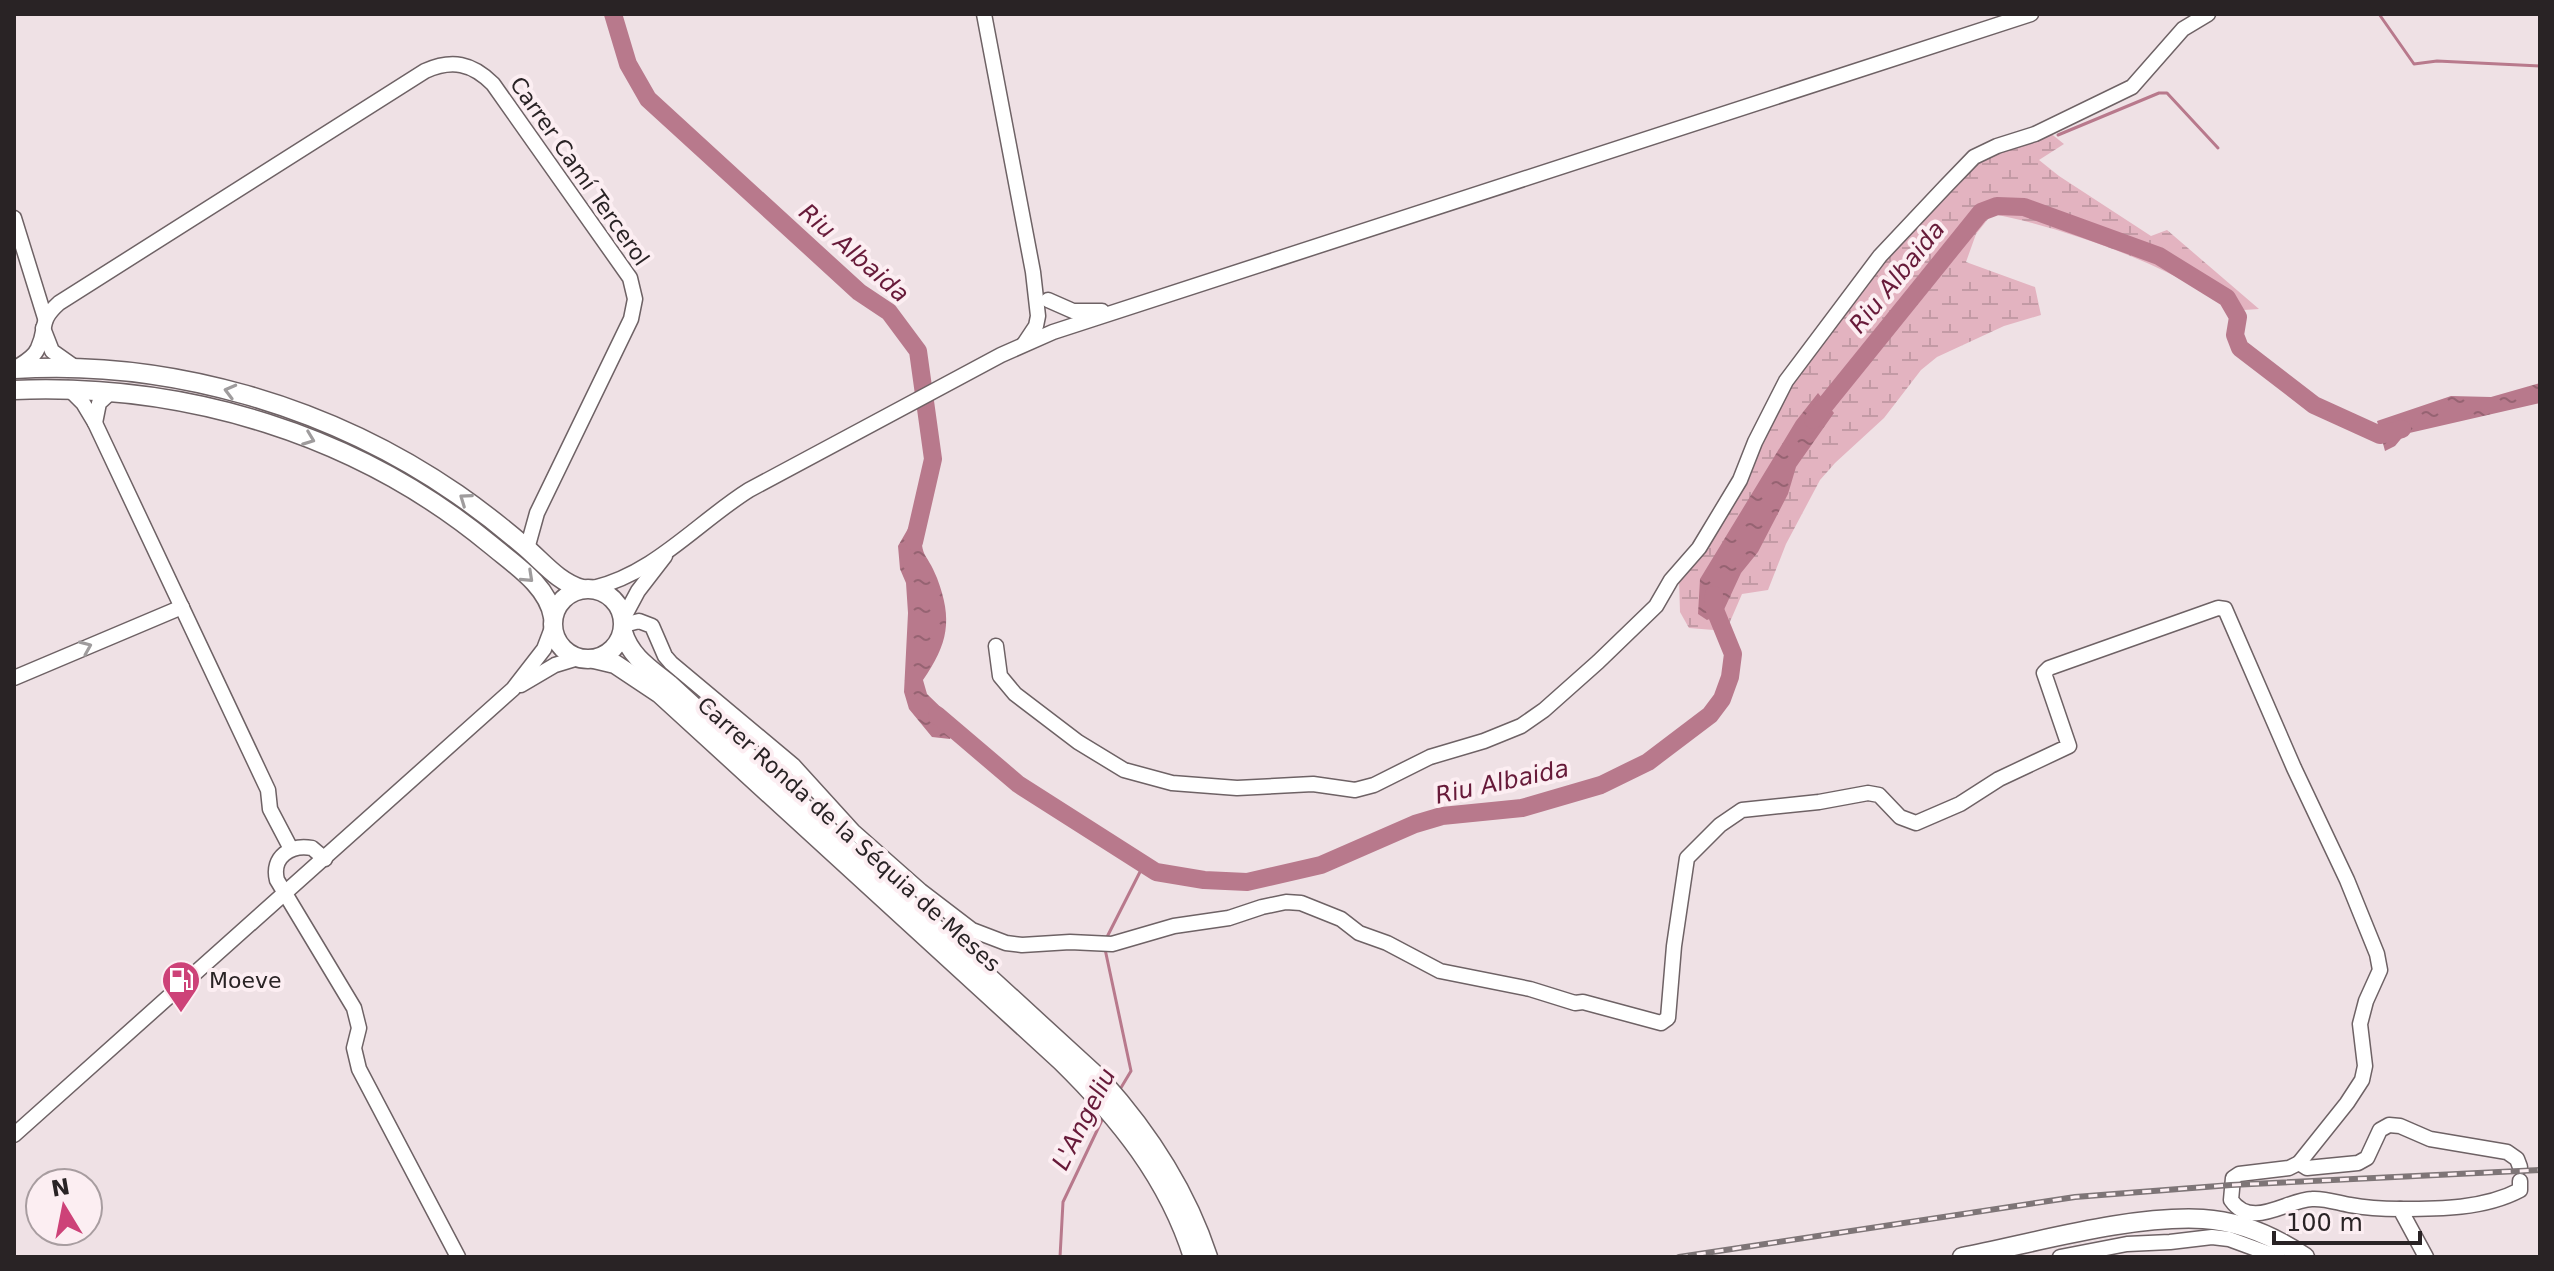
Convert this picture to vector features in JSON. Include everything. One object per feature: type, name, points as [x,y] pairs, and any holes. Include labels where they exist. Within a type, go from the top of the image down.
[{"type":"main road","points":[[14,369],[76,368],[160,376],[278,404],[334,427],[403,461],[452,491],[510,534],[559,578],[602,591],[616,602],[623,625],[610,652],[586,658],[561,647],[551,604],[542,591],[486,540],[420,494],[369,466],[274,425],[207,405],[159,396],[68,388],[14,390]]},
{"type":"main road","points":[[553,623],[563,598],[587,588]]},
{"type":"main road","name":"Carrer Ronda de la Séquia de Meses","points":[[623,625],[629,649],[636,657],[669,684],[1065,1055]]},
{"type":"main road","name":"Carrer Ronda de la Séquia de Meses","points":[[586,658],[615,664],[660,694],[1065,1055]]},
{"type":"main road","points":[[1065,1055],[1123,1104],[1171,1203],[1193,1257]]},
{"type":"main road","points":[[1142,1140],[1183,1196],[1208,1257]]},
{"type":"main road","points":[[1962,1257],[2124,1225],[2202,1219],[2260,1233],[2284,1243],[2305,1257]]},
{"type":"street","points":[[984,14],[1033,272],[1039,321],[1053,332]]},
{"type":"street","points":[[587,588],[629,574],[669,551],[719,509],[781,473],[1001,355],[1053,332],[2031,14]]},
{"type":"street","points":[[996,646],[1000,676],[1015,694],[1078,742],[1124,770],[1172,783],[1237,788],[1313,784],[1355,790],[1374,785],[1430,757],[1521,726],[1544,710],[1656,606],[1671,580],[1699,548],[1733,492],[1786,381],[1880,256],[1945,187],[1974,157],[2035,134],[2132,87],[2183,29],[2208,14]]},
{"type":"street","name":"Carrer Camí Tercerol","points":[[44,323],[59,303],[425,71],[450,63],[470,67],[482,74],[502,96],[634,288],[631,319],[537,513],[527,549]]},
{"type":"street","points":[[14,218],[52,351],[76,368]]},
{"type":"street","points":[[1033,272],[1056,315],[1053,332]]},
{"type":"street","points":[[1048,300],[1073,311],[1126,308]]},
{"type":"street","points":[[1024,344],[1036,326],[1038,316]]},
{"type":"street","points":[[14,369],[33,357],[39,347],[44,323]]},
{"type":"street","points":[[68,388],[83,403],[95,423],[268,790],[270,809],[291,849]]},
{"type":"street","points":[[95,423],[99,403],[111,392]]},
{"type":"street","name":"Carrer Camí Tercerol","points":[[510,534],[537,513]]},
{"type":"street","points":[[623,625],[638,591],[669,551]]},
{"type":"street","points":[[14,678],[182,607]]},
{"type":"street","points":[[623,625],[639,621],[652,626],[671,663],[793,765],[839,817],[886,861],[949,915],[972,930],[1006,943],[1022,945],[1070,942],[1105,944],[1174,926],[1229,918],[1262,907],[1286,902],[1301,903],[1322,909],[1359,933],[1387,943],[1440,971],[1530,989],[1661,1023],[1668,1018],[1674,946],[1687,858],[1727,819],[1742,810],[1868,793],[1879,795],[1900,817],[1916,823],[1960,804],[1999,779],[2069,746],[2044,673],[2049,668],[2218,608],[2225,609],[2294,768],[2353,893],[2377,954],[2380,970],[2360,1024],[2365,1066],[2362,1080],[2299,1163],[2289,1168],[2239,1174],[2233,1178],[2231,1200],[2237,1207],[2265,1214],[2311,1199],[2364,1208],[2400,1209],[2484,1204],[2520,1190],[2517,1159],[2507,1152],[2430,1139],[2400,1126],[2389,1125],[2380,1130],[2367,1158],[2358,1163],[2307,1168],[2299,1163]]},
{"type":"street","points":[[14,1135],[513,689],[544,649],[553,623]]},
{"type":"street","points":[[513,689],[555,665],[586,658]]},
{"type":"street","points":[[325,859],[312,848],[291,849],[280,858],[276,868],[277,880],[354,1008],[359,1028],[354,1048],[368,1089],[458,1257]]},
{"type":"street","points":[[2400,1209],[2426,1257]]},
{"type":"street","points":[[2060,1257],[2127,1244],[2212,1237],[2255,1247],[2278,1257]]},
{"type":"green space","points":[[2049,132],[2064,144],[2039,160],[2151,236],[2167,230],[2259,309],[2229,311],[2181,279],[2116,250],[2049,228],[1992,214],[1976,234],[1966,262],[2035,287],[2041,315],[2004,326],[1937,357],[1921,370],[1884,418],[1820,480],[1786,544],[1768,590],[1742,594],[1726,631],[1689,628],[1680,612],[1679,580],[1782,397],[1814,349],[1848,311],[1860,288],[1916,223],[1924,219],[1978,162],[1994,152]]},
{"type":"water","points":[[2540,383],[2540,403],[2405,434],[2395,446],[2385,451],[2377,421],[2451,396],[2491,397]]},
{"type":"water","points":[[1818,393],[1834,413],[1796,467],[1788,494],[1758,552],[1741,573],[1722,614],[1707,620],[1698,614],[1700,579],[1796,421]]},
{"type":"water","points":[[913,520],[923,524],[923,549],[937,578],[945,607],[943,643],[923,680],[927,694],[957,723],[950,739],[932,737],[909,709],[904,692],[908,613],[906,583],[900,569],[898,546]]},
{"type":"waterway","name":"Riu Albaida","points":[[613,14],[628,64],[648,99],[859,292],[889,312],[918,351],[933,459],[914,542]]},
{"type":"waterway","points":[[2379,14],[2414,64],[2437,61],[2540,66]]},
{"type":"waterway","points":[[2058,135],[2159,93],[2167,93],[2218,148]]},
{"type":"waterway","name":"Riu Albaida","points":[[1813,420],[1981,212],[1997,206],[2024,207],[2159,256],[2227,298],[2238,317],[2235,335],[2240,348],[2314,405],[2380,435],[2402,429]]},
{"type":"waterway","name":"Riu Albaida","points":[[937,715],[1018,784],[1156,872],[1204,880],[1247,882],[1321,865],[1415,824],[1442,816],[1522,808],[1601,785],[1648,762],[1710,715],[1722,699],[1730,677],[1733,654],[1713,605],[1714,595]]},
{"type":"waterway","name":"L'Angeliu","points":[[1107,937],[1144,864]]},
{"type":"waterway","name":"L'Angeliu","points":[[1105,949],[1131,1071],[1119,1091]]},
{"type":"waterway","name":"L'Angeliu","points":[[1060,1257],[1063,1202],[1103,1118]]},
{"type":"railway","points":[[1679,1257],[2075,1197],[2231,1185],[2540,1170]]},
{"type":"place","name":"Moeve","points":[[181,1014]]}]
